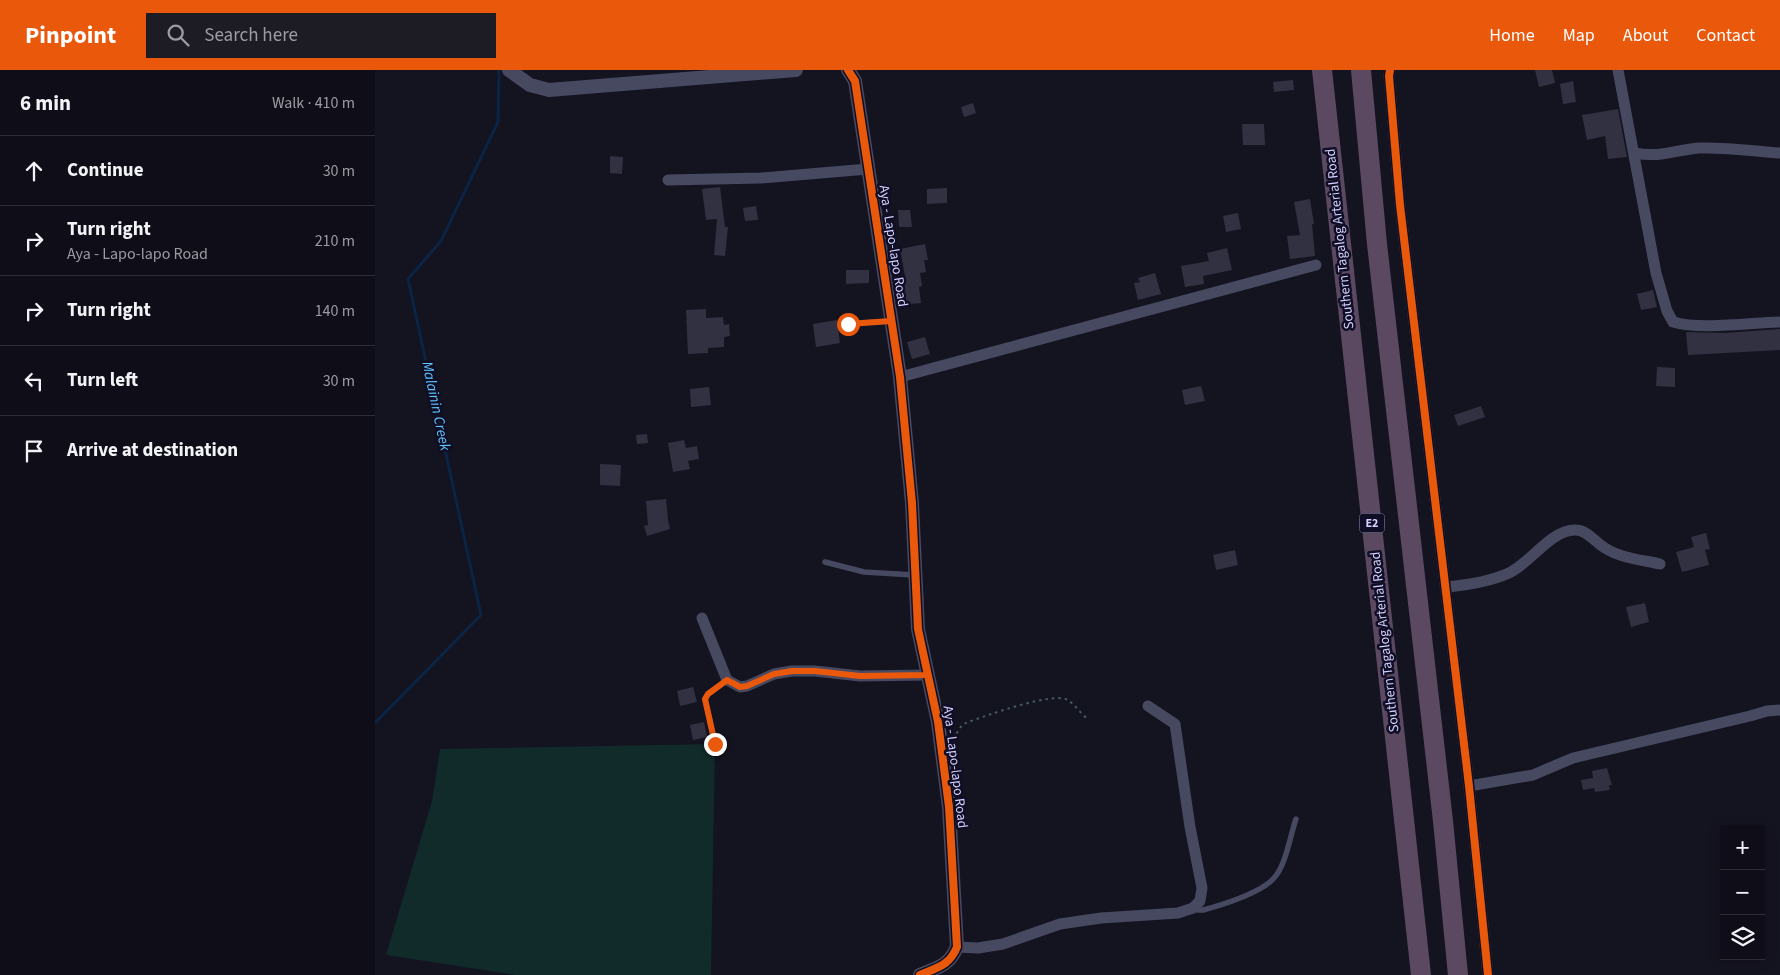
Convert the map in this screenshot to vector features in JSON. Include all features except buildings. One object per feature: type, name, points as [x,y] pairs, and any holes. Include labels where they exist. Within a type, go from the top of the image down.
[{"type":"highway","name":"Southern Tagalog Arterial Road","points":[[1322,70],[1421,975]]},
{"type":"highway","points":[[1361,70],[1377,244],[1443,821],[1458,975]]},
{"type":"street","points":[[512,72],[530,85],[549,90],[796,70]]},
{"type":"street","name":"Aya - Lapo-lapo Road","points":[[849,70],[855,81],[900,377],[912,503],[918,629],[938,722],[949,807],[957,947]]},
{"type":"street","points":[[1390,70],[1400,205],[1469,786],[1487,975]]},
{"type":"street","points":[[1618,70],[1656,273],[1667,311],[1673,322],[1682,325],[1698,326],[1778,322]]},
{"type":"street","points":[[1634,153],[1650,156],[1697,148],[1780,153]]},
{"type":"street","points":[[668,180],[761,178],[868,169]]},
{"type":"street","points":[[900,377],[1317,265]]},
{"type":"street","points":[[1446,588],[1475,585],[1511,572],[1561,534],[1577,530],[1593,538],[1605,549],[1660,564]]},
{"type":"street","points":[[702,618],[727,680],[740,687],[747,686],[774,674],[792,671],[815,671],[860,676],[928,675]]},
{"type":"street","points":[[920,975],[944,965],[952,958],[957,947],[978,948],[1003,944],[1060,924],[1101,918],[1178,912],[1193,908],[1200,901],[1202,888],[1190,827],[1175,724],[1148,706]]},
{"type":"street","points":[[1469,786],[1533,775],[1573,758],[1767,711],[1780,710]]},
{"type":"lane","points":[[848,324],[891,321]]},
{"type":"lane","points":[[825,562],[864,572],[915,575]]},
{"type":"lane","points":[[715,744],[705,699],[708,694],[727,680]]},
{"type":"lane","points":[[1193,908],[1203,910],[1250,895],[1274,879],[1281,865],[1296,819]]},
{"type":"path","points":[[942,752],[962,725],[1016,706],[1060,698],[1068,700],[1088,719]]},
{"type":"green space","points":[[715,744],[711,975],[516,975],[386,955],[432,801],[440,749]]},
{"type":"waterway","name":"Malainin Creek","points":[[375,723],[481,615],[408,279],[441,241],[498,122],[499,70]]},
{"type":"cycle path","points":[[848,70],[855,81],[900,377],[912,503],[918,629],[938,722],[949,807],[957,947],[947,962],[938,968],[920,975]]},
{"type":"cycle path","points":[[1390,70],[1400,205],[1469,786],[1488,975]]},
{"type":"route","points":[[715,744],[705,708],[705,699],[708,694],[727,680],[740,687],[747,686],[774,674],[792,671],[815,671],[860,676],[928,675],[918,629],[912,503],[900,377],[891,321],[848,324]]}]
